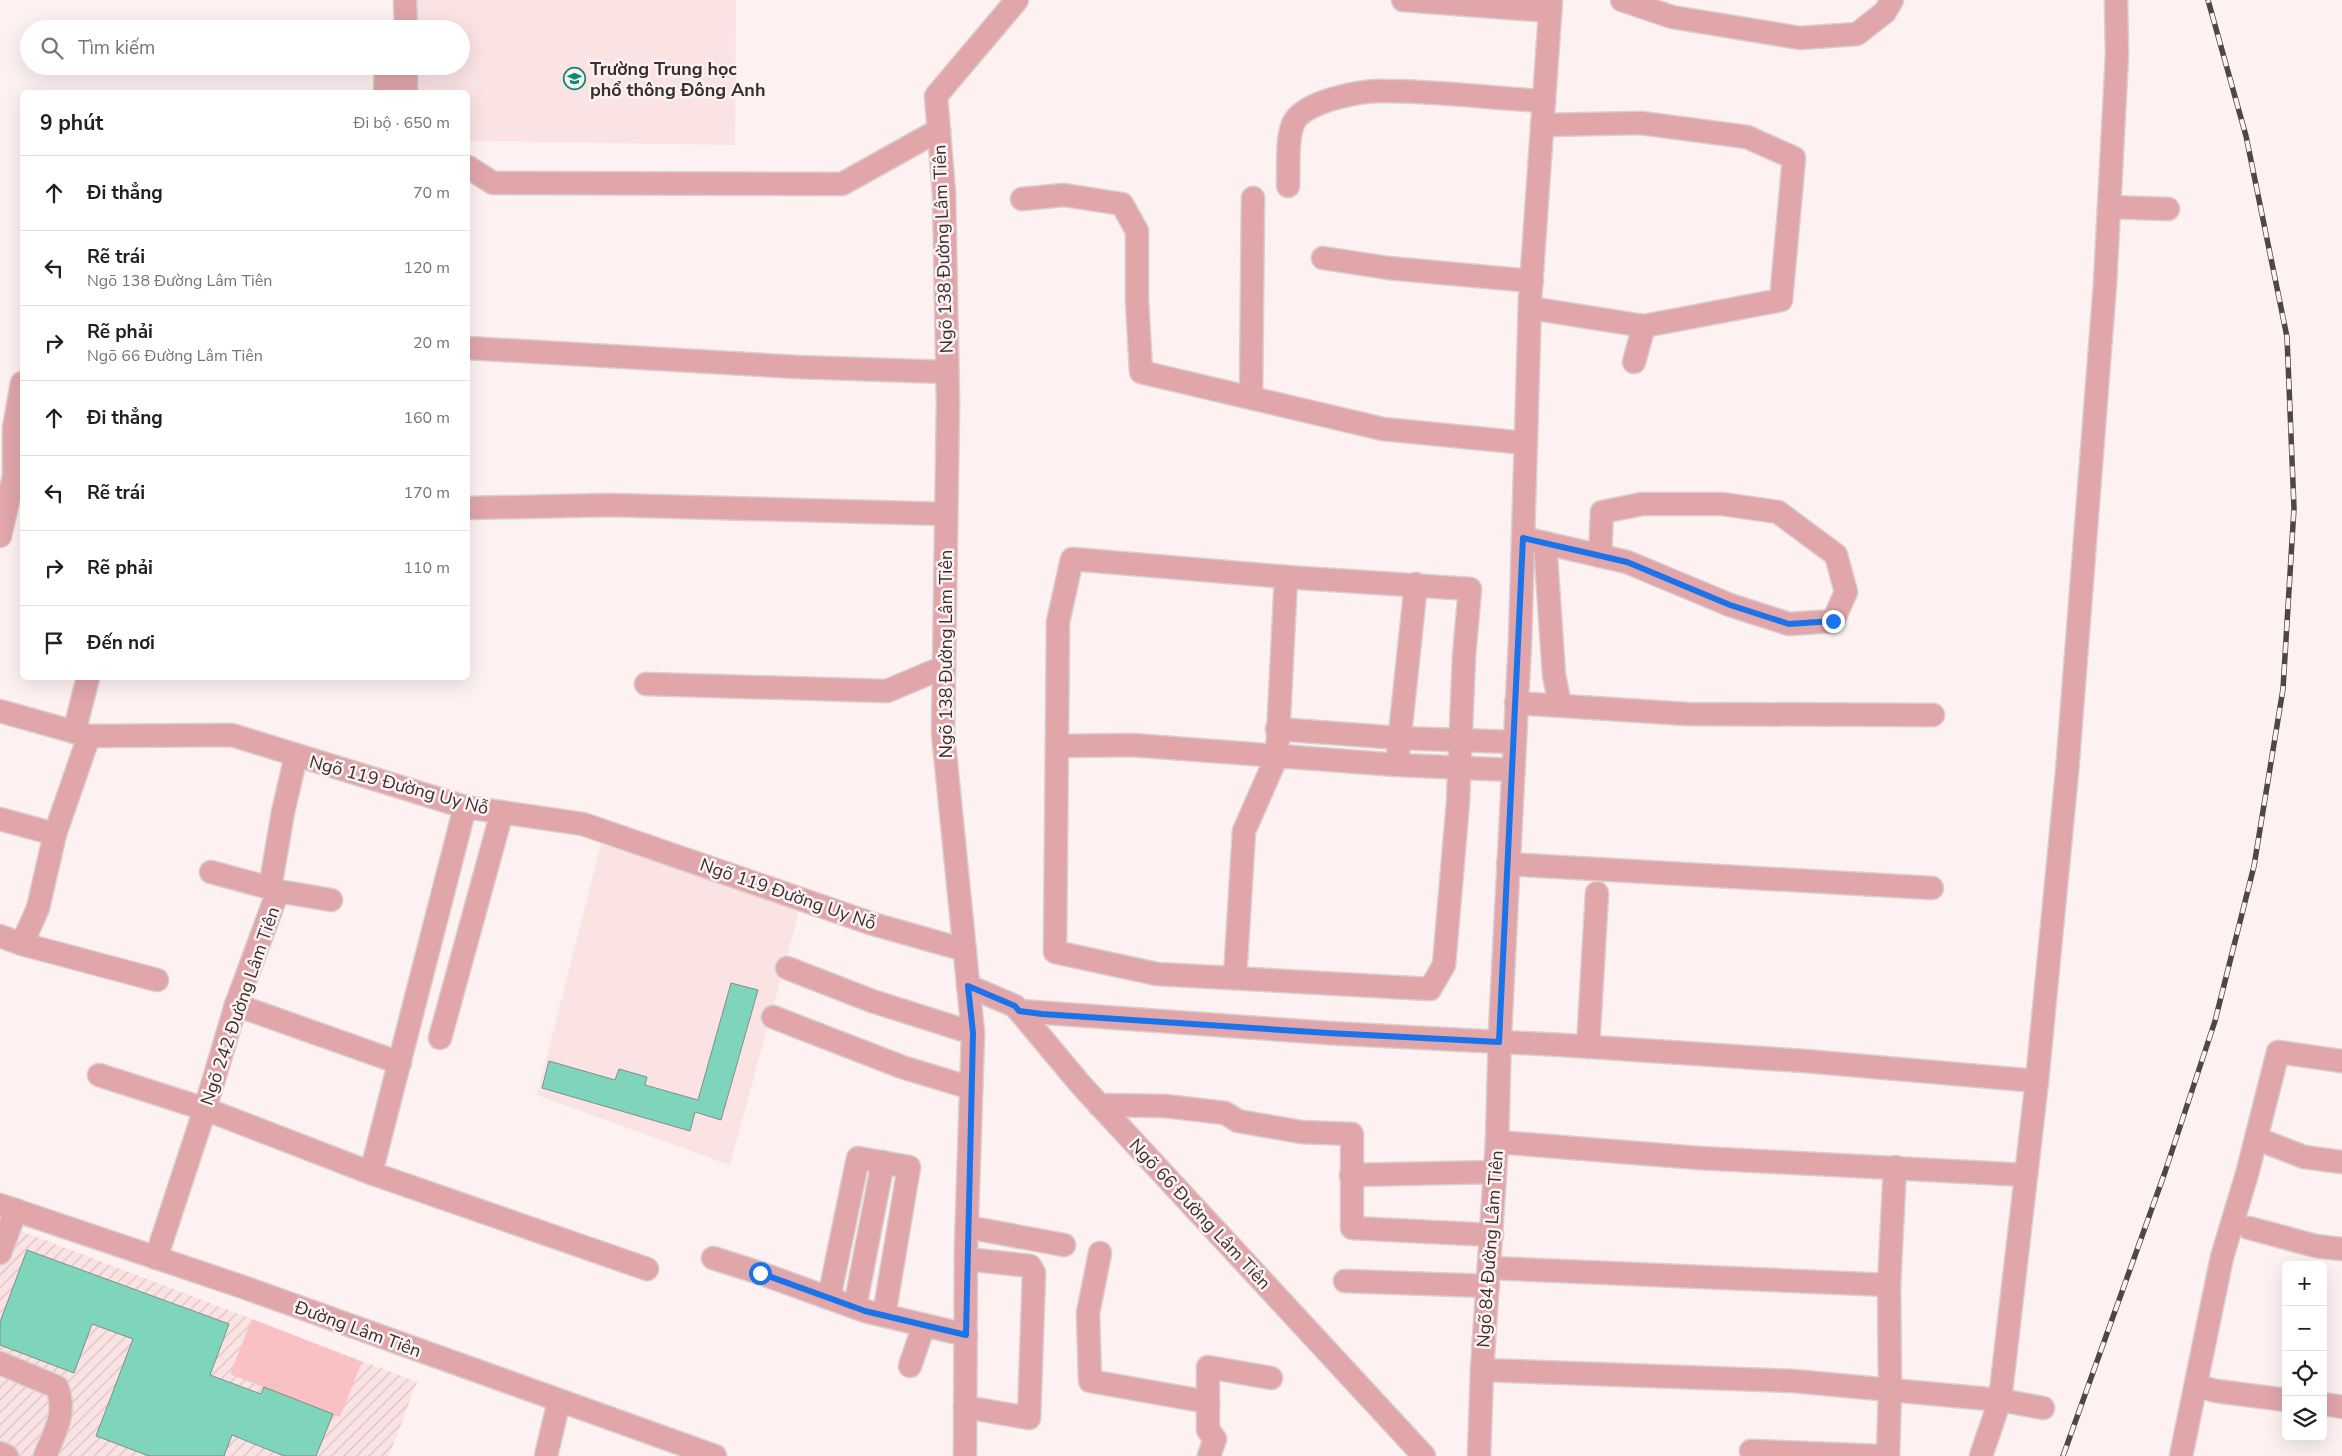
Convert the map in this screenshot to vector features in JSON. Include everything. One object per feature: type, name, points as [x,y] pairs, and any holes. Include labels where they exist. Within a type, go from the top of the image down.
[{"type":"street","points":[[405,0],[406,20]]},
{"type":"street","name":"Ngõ 138 Đường Lâm Tiên","points":[[965,1456],[966,1259],[973,1033],[943,733],[947,372],[944,193],[936,96],[1017,0]]},
{"type":"street","points":[[1403,0],[1550,6]]},
{"type":"street","points":[[1622,0],[1672,17],[1800,38],[1857,34],[1885,12],[1892,0]]},
{"type":"street","points":[[1980,1456],[2000,1400],[2037,1081],[2066,772],[2109,206],[2117,55],[2116,0]]},
{"type":"street","name":"Ngõ 84 Đường Lâm Tiên","points":[[1479,1456],[1482,1370],[1497,1142],[1499,1042],[1523,538],[1530,308],[1550,6]]},
{"type":"street","points":[[385,90],[386,75]]},
{"type":"street","points":[[406,75],[406,90]]},
{"type":"street","points":[[1288,186],[1290,130],[1301,113],[1315,105],[1341,98],[1383,91],[1544,101]]},
{"type":"street","points":[[1530,308],[1644,326],[1781,300],[1794,158],[1747,137],[1641,123],[1542,125]]},
{"type":"street","points":[[470,168],[493,183],[842,184],[939,130]]},
{"type":"street","points":[[1022,199],[1064,195],[1122,204],[1137,231],[1137,300],[1141,372],[1250,396],[1383,429],[1526,443]]},
{"type":"street","points":[[1250,396],[1253,198]]},
{"type":"street","points":[[2109,206],[2168,209]]},
{"type":"street","points":[[1323,258],[1388,268],[1532,281]]},
{"type":"street","points":[[1634,362],[1644,326]]},
{"type":"street","points":[[470,348],[797,368],[947,372]]},
{"type":"street","points":[[0,536],[14,476],[14,428],[20,394]]},
{"type":"street","points":[[1523,538],[1600,556],[1627,562],[1730,605],[1789,624],[1833,621],[1846,592],[1836,555],[1778,512],[1722,504],[1642,504],[1602,512],[1600,556]]},
{"type":"street","points":[[470,508],[610,505],[946,514]]},
{"type":"street","points":[[1545,543],[1554,675],[1560,705]]},
{"type":"street","points":[[1072,560],[1286,577],[1470,589],[1444,965],[1430,990],[1157,974],[1055,952],[1058,622],[1072,560]]},
{"type":"street","points":[[1236,978],[1244,831],[1277,756],[1286,577]]},
{"type":"street","points":[[1398,765],[1399,738],[1416,584]]},
{"type":"street","points":[[646,684],[887,691],[944,667]]},
{"type":"street","points":[[22,944],[38,908],[81,734],[88,680]]},
{"type":"street","points":[[1516,703],[1687,714],[1932,715]]},
{"type":"street","name":"Ngõ 119 Đường Uy Nỗ","points":[[0,711],[81,734],[232,735],[465,807],[583,824],[873,924],[965,950]]},
{"type":"street","points":[[1277,729],[1399,738],[1513,742]]},
{"type":"street","points":[[1057,746],[1132,745],[1398,765],[1513,770]]},
{"type":"street","name":"Ngõ 242 Đường Lâm Tiên","points":[[156,1258],[274,890],[283,812],[296,756]]},
{"type":"street","points":[[371,1173],[465,807]]},
{"type":"street","points":[[440,1038],[502,812]]},
{"type":"street","points":[[0,819],[55,834]]},
{"type":"street","points":[[1508,864],[1932,888]]},
{"type":"street","points":[[210,872],[274,890],[331,900]]},
{"type":"street","points":[[1588,1047],[1597,893]]},
{"type":"street","points":[[0,936],[22,944],[157,980]]},
{"type":"street","points":[[787,968],[872,1001],[973,1033]]},
{"type":"street","name":"Ngõ 66 Đường Lâm Tiên","points":[[968,986],[1015,1006],[1100,1105],[1424,1456]]},
{"type":"street","points":[[236,1005],[400,1063]]},
{"type":"street","points":[[1019,1011],[1328,1033],[1805,1061],[2037,1081]]},
{"type":"street","points":[[773,1017],[902,1067],[971,1088]]},
{"type":"street","points":[[2181,1456],[2197,1386],[2222,1257],[2247,1174],[2278,1052],[2342,1061]]},
{"type":"street","points":[[99,1075],[205,1109],[371,1173],[647,1269]]},
{"type":"street","points":[[1100,1105],[1164,1106],[1225,1113],[1238,1121],[1301,1132],[1352,1134],[1352,1228],[1492,1235]]},
{"type":"street","points":[[1497,1142],[1699,1158],[2026,1175]]},
{"type":"street","points":[[2268,1144],[2304,1156],[2342,1162]]},
{"type":"street","points":[[830,1298],[858,1158],[909,1167],[884,1316]]},
{"type":"street","points":[[855,1307],[884,1162]]},
{"type":"street","points":[[1888,1456],[1890,1389],[1889,1285],[1895,1167]]},
{"type":"street","points":[[1351,1175],[1495,1172]]},
{"type":"street","points":[[849,1205],[901,1216]]},
{"type":"street","points":[[0,1252],[8,1208]]},
{"type":"street","name":"Đường Lâm Tiên","points":[[8,1208],[156,1258],[559,1401],[690,1452],[715,1456]]},
{"type":"street","points":[[967,1227],[1064,1244]]},
{"type":"street","points":[[2248,1228],[2316,1246],[2342,1249]]},
{"type":"street","points":[[840,1252],[894,1262]]},
{"type":"street","points":[[1100,1253],[1088,1313],[1090,1381],[1208,1402]]},
{"type":"street","points":[[714,1258],[884,1316],[966,1335]]},
{"type":"street","points":[[965,1407],[1030,1418],[1034,1273],[1030,1266],[966,1259]]},
{"type":"street","points":[[1346,1281],[1489,1277],[1889,1285]]},
{"type":"street","points":[[910,1366],[924,1325]]},
{"type":"street","points":[[0,1363],[57,1387],[61,1398],[62,1414],[46,1456]]},
{"type":"street","points":[[1209,1456],[1215,1439],[1208,1430],[1208,1367],[1271,1378]]},
{"type":"street","points":[[1482,1370],[1793,1381],[2000,1400],[2043,1408]]},
{"type":"street","points":[[2197,1386],[2216,1391],[2282,1399]]},
{"type":"street","points":[[546,1456],[559,1401]]},
{"type":"street","points":[[2327,1405],[2342,1407]]},
{"type":"street","points":[[1751,1452],[1880,1456]]},
{"type":"street","points":[[0,1453],[7,1456]]},
{"type":"shaded area","name":"Trường Trung học phổ thông Đông Anh","points":[[413,0],[736,0],[735,145],[470,141],[470,90],[412,90],[413,75],[470,75],[470,20],[413,20]]},
{"type":"shaded area","points":[[601,844],[800,908],[730,1165],[537,1095]]},
{"type":"shaded area","points":[[0,1223],[417,1382],[389,1456],[0,1456]]},
{"type":"shaded area","points":[[252,1319],[362,1362],[340,1417],[230,1374]]},
{"type":"building","points":[[731,983],[758,990],[721,1120],[695,1112],[690,1131],[542,1088],[549,1061],[615,1080],[619,1069],[647,1077],[645,1085],[698,1100]]},
{"type":"building","points":[[27,1250],[229,1324],[210,1375],[261,1394],[264,1387],[333,1414],[316,1456],[284,1456],[232,1435],[224,1456],[149,1456],[96,1436],[133,1339],[92,1324],[74,1373],[0,1345],[0,1322]]},
{"type":"railway","points":[[2063,1456],[2165,1172],[2215,1021],[2254,866],[2283,689],[2294,508],[2287,337],[2246,136],[2208,0]]},
{"type":"place","name":"Trường Trung học phổ thông Đông Anh","points":[[574,79]]},
{"type":"route","points":[[760,1273],[865,1311],[966,1335],[966,1248],[973,1033],[968,986],[1015,1006],[1019,1011],[1042,1014],[1499,1042],[1513,742],[1520,642],[1523,538],[1627,562],[1730,605],[1789,624],[1833,621]]}]
